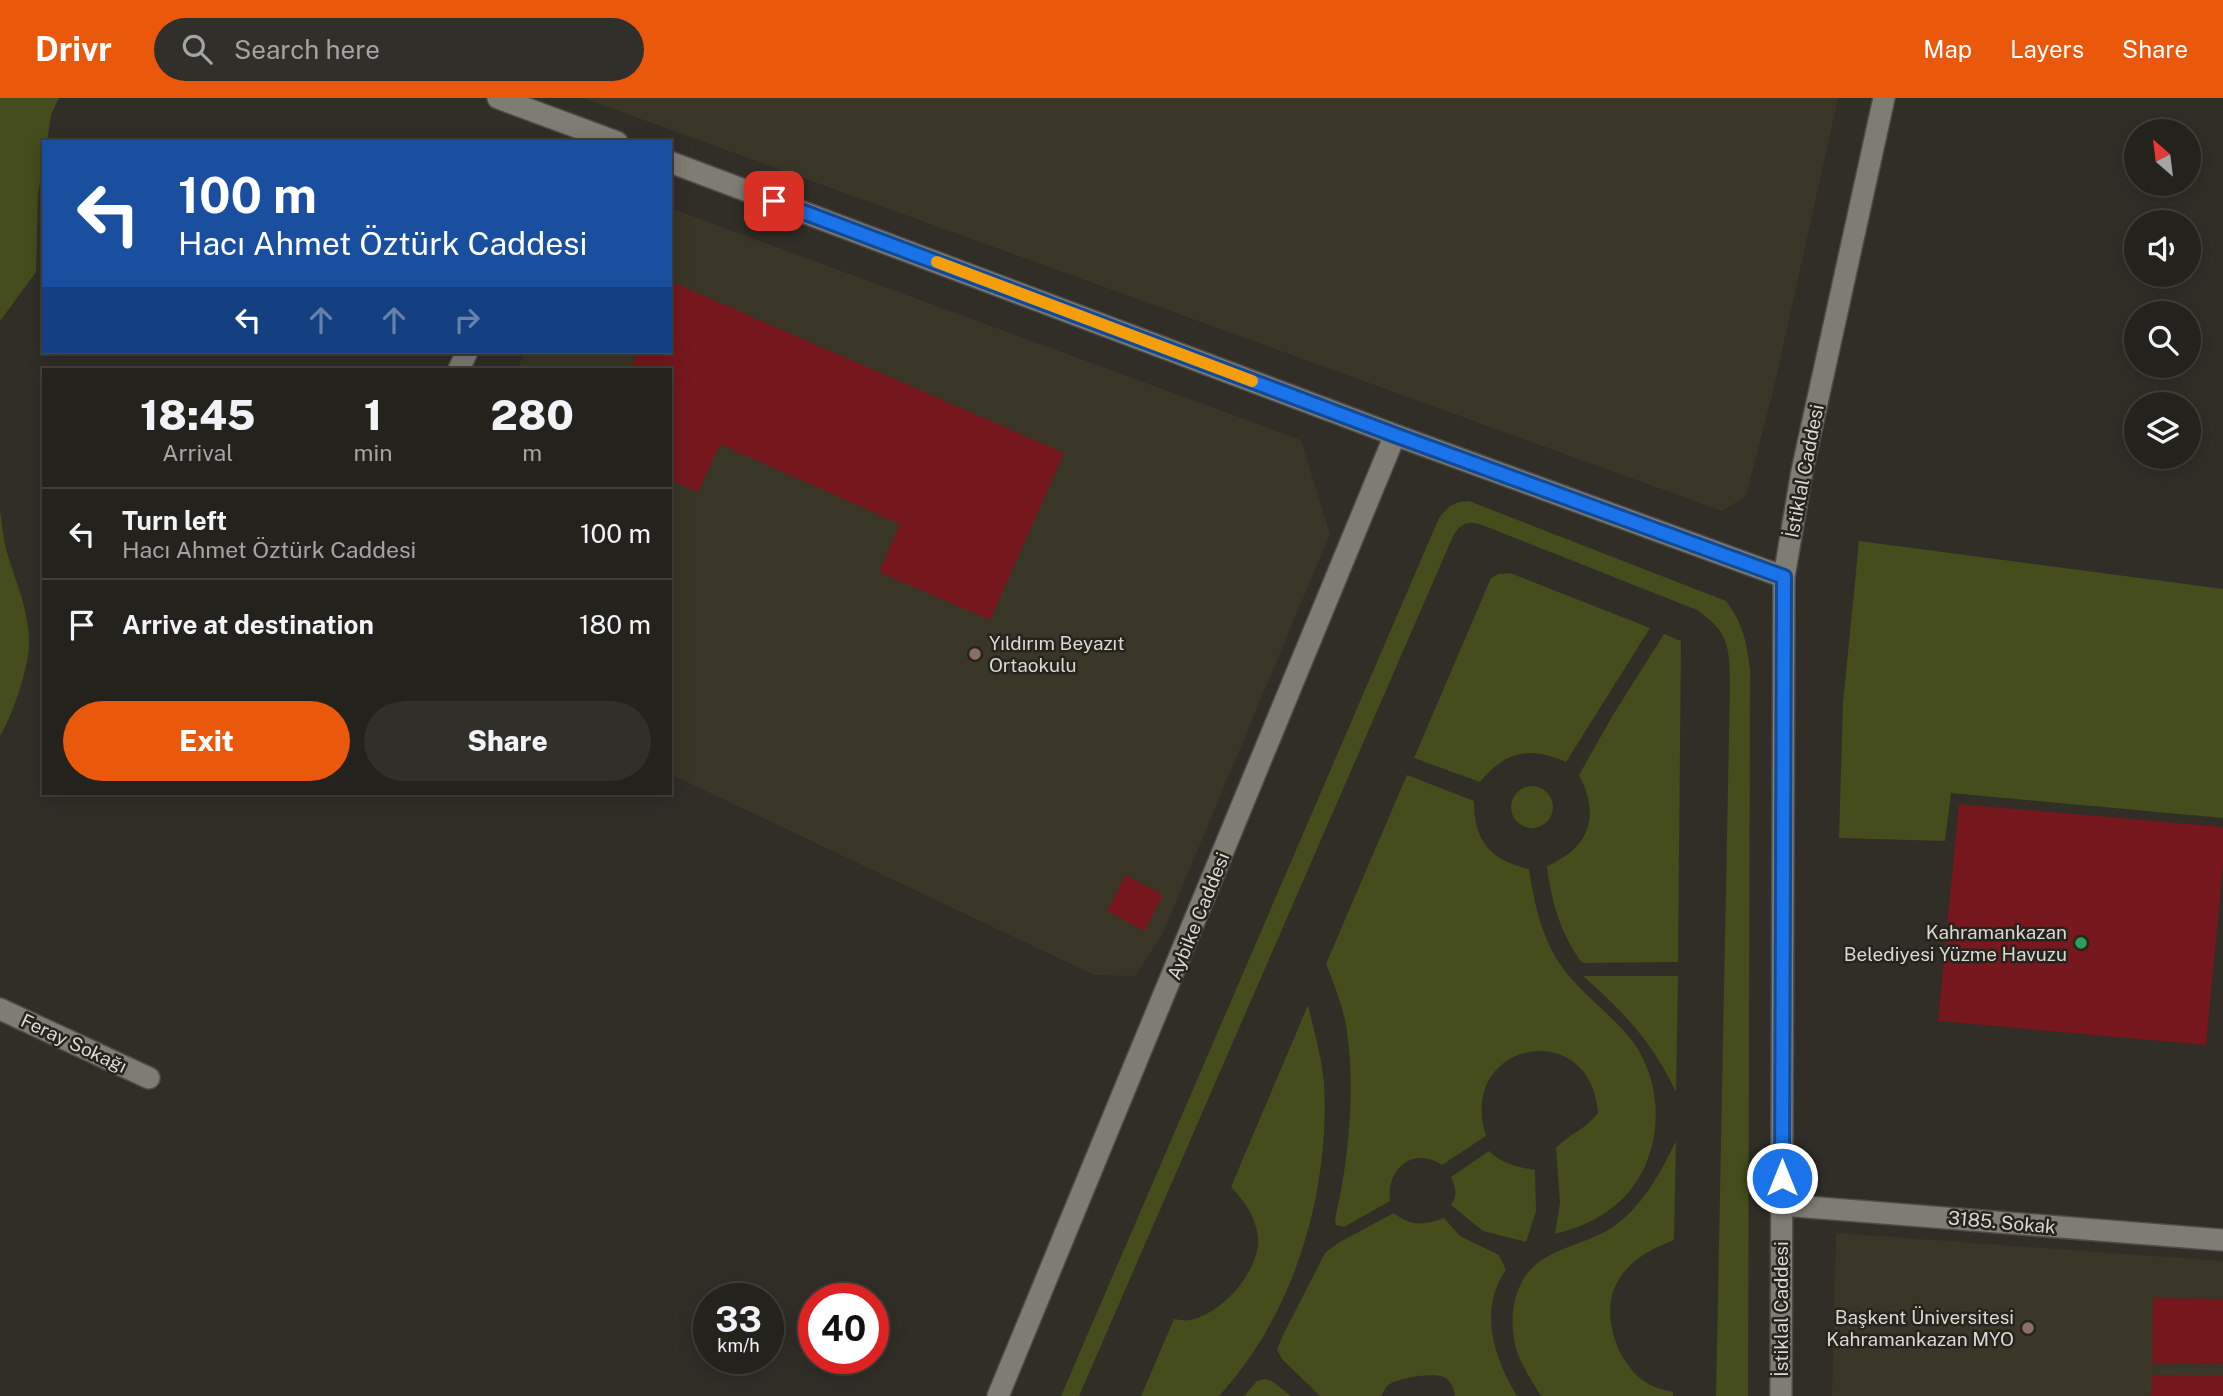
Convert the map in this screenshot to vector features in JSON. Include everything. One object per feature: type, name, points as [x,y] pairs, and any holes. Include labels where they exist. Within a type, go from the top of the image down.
[{"type":"street","points":[[498,98],[564,133],[605,140]]},
{"type":"street","name":"İstiklal Caddesi","points":[[1781,1396],[1784,577],[1802,471],[1884,98]]},
{"type":"street","points":[[672,163],[1395,435],[1784,577]]},
{"type":"street","name":"Aybike Caddesi","points":[[998,1396],[1395,435]]},
{"type":"street","name":"Feray Sokağı","points":[[0,1009],[149,1078]]},
{"type":"street","name":"3185. Sokak","points":[[1782,1205],[2223,1240]]},
{"type":"shaded area","points":[[583,98],[1838,98],[1774,387],[1746,496],[1722,511]]},
{"type":"shaded area","name":"Yıldırım Beyazıt Ortaokulu","points":[[672,209],[1301,440],[1330,534],[1162,935],[1135,976],[1094,975],[672,775],[672,368],[517,368],[524,354],[672,354]]},
{"type":"shaded area","name":"Başkent Üniversitesi Kahramankazan MYO","points":[[1836,1233],[2223,1261],[2223,1396],[1832,1396]]},
{"type":"green space","points":[[0,98],[59,98],[51,115],[47,140],[42,140],[36,272],[0,321]]},
{"type":"green space","points":[[1469,501],[1726,601],[1743,634],[1750,670],[1748,1396],[1716,1396],[1730,684],[1728,650],[1716,626],[1697,610],[1490,528],[1466,523],[1454,534],[1079,1396],[1061,1396],[1439,518],[1452,505]]},
{"type":"green space","points":[[0,511],[6,549],[28,626],[29,648],[20,688],[0,736]]},
{"type":"green space","points":[[1859,541],[2223,589],[2223,818],[1951,793],[1945,841],[1839,838],[1843,703]]},
{"type":"green space","points":[[1510,573],[1650,628],[1566,762],[1540,754],[1518,754],[1499,764],[1480,782],[1414,758],[1491,578]]},
{"type":"green space","points":[[1664,634],[1681,641],[1678,962],[1582,963],[1568,941],[1558,917],[1547,866],[1573,850],[1587,829],[1589,804],[1579,775]]},
{"type":"green space","points":[[1407,775],[1474,801],[1477,827],[1487,847],[1504,860],[1529,869],[1539,918],[1560,964],[1576,984],[1630,1038],[1643,1058],[1651,1080],[1655,1126],[1643,1171],[1630,1191],[1613,1207],[1579,1227],[1555,1234],[1560,1203],[1556,1148],[1598,1113],[1590,1082],[1573,1062],[1552,1052],[1528,1052],[1506,1061],[1490,1079],[1482,1104],[1486,1136],[1442,1165],[1421,1158],[1404,1164],[1392,1179],[1390,1201],[1344,1227],[1336,1225],[1351,1097],[1349,1048],[1344,1017],[1326,964]]},
{"type":"green space","points":[[1532,786],[1547,792],[1553,807],[1547,822],[1532,828],[1517,822],[1511,807],[1517,792]]},
{"type":"green space","points":[[1583,976],[1678,976],[1676,1092],[1658,1058],[1636,1029],[1612,1002]]},
{"type":"green space","points":[[1308,1005],[1324,1084],[1321,1168],[1302,1250],[1287,1290],[1268,1328],[1245,1364],[1219,1396],[1141,1396],[1174,1319],[1191,1320],[1214,1310],[1235,1292],[1250,1269],[1258,1245],[1257,1229],[1246,1206],[1231,1187]]},
{"type":"green space","points":[[1676,1141],[1674,1240],[1650,1251],[1623,1273],[1610,1307],[1614,1337],[1627,1364],[1647,1383],[1673,1392],[1673,1396],[1541,1396],[1523,1365],[1514,1341],[1513,1314],[1519,1288],[1534,1266],[1545,1258],[1605,1232],[1623,1219],[1650,1188]]},
{"type":"green space","points":[[1489,1151],[1510,1164],[1535,1170],[1536,1211],[1526,1242],[1483,1231],[1451,1205],[1456,1192],[1451,1177]]},
{"type":"green space","points":[[1394,1213],[1412,1223],[1444,1218],[1460,1236],[1499,1255],[1506,1270],[1497,1285],[1493,1301],[1492,1333],[1502,1366],[1517,1396],[1455,1396],[1449,1380],[1432,1375],[1391,1383],[1381,1396],[1320,1396],[1283,1360],[1277,1350],[1282,1337],[1325,1253],[1338,1243]]},
{"type":"green space","points":[[1257,1381],[1272,1381],[1291,1396],[1244,1396]]},
{"type":"building","points":[[672,282],[1064,453],[990,620],[879,572],[900,524],[720,444],[698,492],[672,481],[672,368],[630,368],[637,354],[672,354]]},
{"type":"building","name":"Kahramankazan Belediyesi Yüzme Havuzu","points":[[1959,804],[2223,827],[2223,865],[2206,1045],[1938,1021]]},
{"type":"building","points":[[1126,875],[1163,895],[1144,931],[1107,911]]},
{"type":"building","points":[[2153,1298],[2223,1299],[2223,1364],[2152,1363]]},
{"type":"building","points":[[2152,1375],[2223,1376],[2223,1396],[2151,1396]]},
{"type":"slow traffic","points":[[937,262],[1252,381]]},
{"type":"place","name":"Yıldırım Beyazıt Ortaokulu","points":[[975,654]]},
{"type":"place","name":"Kahramankazan Belediyesi Yüzme Havuzu","points":[[2081,943]]},
{"type":"place","name":"Başkent Üniversitesi Kahramankazan MYO","points":[[2028,1328]]},
{"type":"route","points":[[774,201],[1395,435],[1784,577],[1782,1178]]}]
